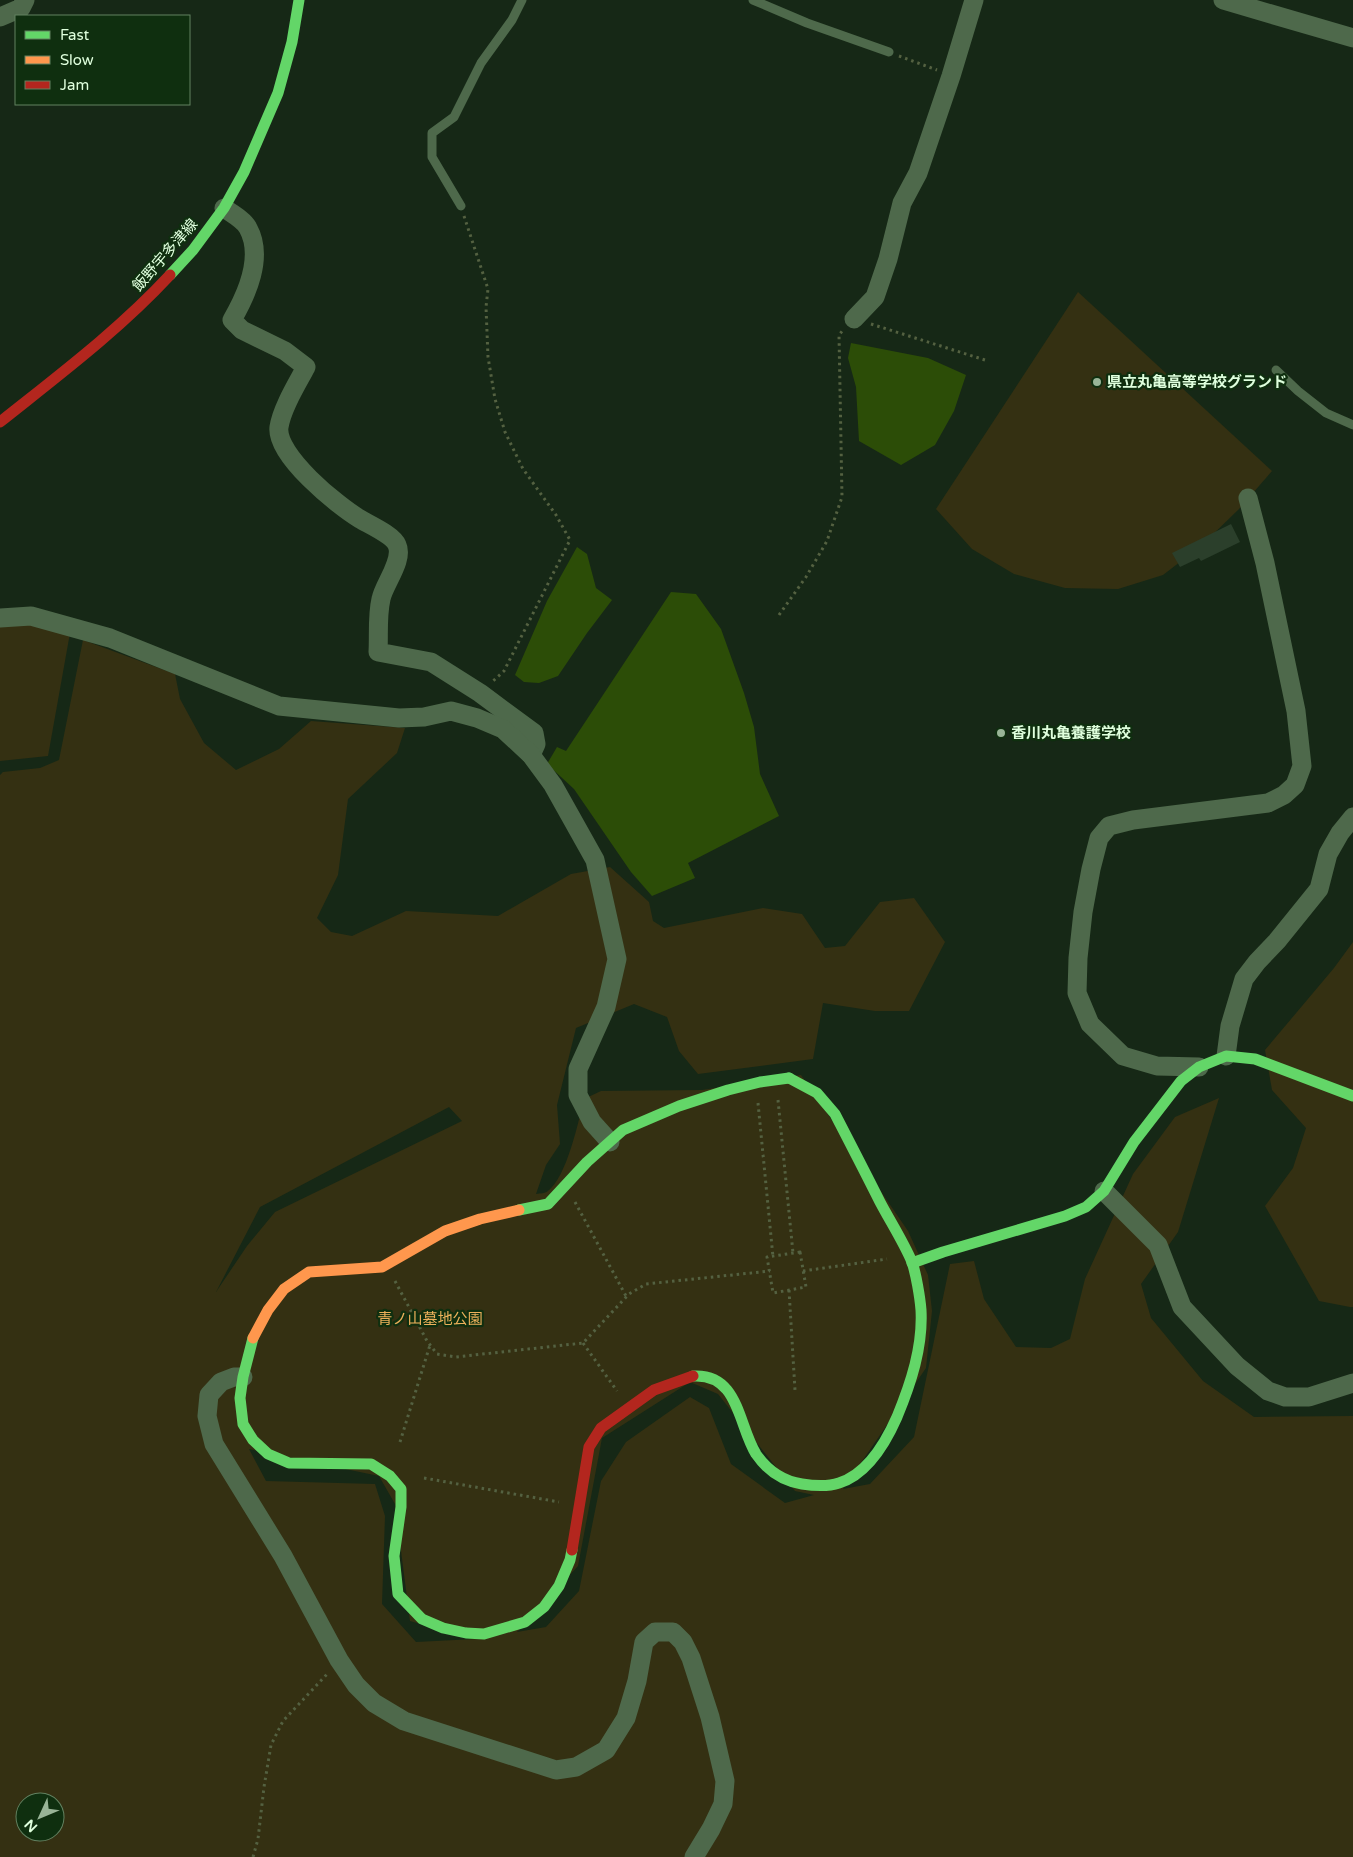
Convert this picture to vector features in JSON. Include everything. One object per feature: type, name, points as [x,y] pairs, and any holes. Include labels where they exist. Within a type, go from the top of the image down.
[{"type":"street","points":[[0,17],[21,8],[25,0]]},
{"type":"street","name":"飯野宇多津線","points":[[0,422],[144,303],[194,250],[224,208],[244,172],[278,93],[292,42],[299,0]]},
{"type":"street","points":[[854,318],[874,297],[888,259],[902,203],[918,173],[951,76],[974,0]]},
{"type":"street","points":[[1224,0],[1353,38]]},
{"type":"street","points":[[224,208],[248,226],[255,247],[253,271],[242,303],[232,320],[242,330],[285,351],[306,368],[287,404],[279,428],[286,450],[299,468],[347,512],[391,538],[397,545],[399,556],[381,599],[378,652],[431,662],[480,693],[534,733],[536,744],[531,754]]},
{"type":"street","points":[[1199,1067],[1157,1066],[1124,1056],[1090,1024],[1077,993],[1078,958],[1083,912],[1091,869],[1100,838],[1109,826],[1133,820],[1268,803],[1284,795],[1295,785],[1302,766],[1296,711],[1266,563],[1248,498]]},
{"type":"street","points":[[0,618],[31,616],[110,638],[279,706],[399,718],[451,711],[476,718],[502,729],[531,754],[553,785],[595,860],[617,959],[606,1007],[578,1069],[578,1095],[592,1122],[610,1142]]},
{"type":"street","points":[[1226,1056],[1230,1026],[1244,979],[1319,889],[1328,854],[1340,833],[1353,817]]},
{"type":"street","points":[[910,1260],[1065,1216],[1086,1206],[1104,1191],[1134,1142],[1180,1081],[1199,1067],[1226,1056],[1255,1059],[1353,1096]]},
{"type":"street","points":[[789,1078],[817,1093],[835,1114],[910,1260],[921,1310],[920,1337],[911,1383],[888,1438],[863,1470],[840,1483],[818,1487],[794,1483],[776,1475],[764,1465],[755,1452],[735,1400],[720,1383],[706,1375],[690,1376],[654,1390],[601,1428],[589,1447],[570,1560],[559,1586],[544,1607],[525,1622],[484,1634],[466,1633],[443,1628],[422,1619],[398,1594],[394,1556],[402,1507],[401,1489],[390,1476],[371,1464],[289,1463],[268,1454],[253,1440],[244,1424],[240,1398],[252,1340],[268,1310],[284,1289],[310,1272],[382,1267],[444,1231],[480,1219],[548,1204],[610,1142],[623,1130],[680,1106],[756,1083],[789,1078]]},
{"type":"street","points":[[1104,1191],[1158,1245],[1182,1307],[1238,1366],[1268,1391],[1285,1397],[1308,1397],[1353,1383]]},
{"type":"street","points":[[243,1377],[234,1377],[221,1382],[209,1395],[207,1416],[214,1444],[283,1556],[339,1660],[356,1684],[374,1703],[404,1721],[556,1770],[576,1767],[606,1750],[626,1718],[637,1681],[644,1642],[655,1632],[673,1632],[683,1642],[691,1658],[710,1717],[725,1781],[723,1804],[712,1829],[694,1857]]},
{"type":"lane","points":[[461,206],[432,157],[432,133],[454,117],[481,63],[512,20],[522,0]]},
{"type":"lane","points":[[753,0],[807,23],[889,52]]},
{"type":"lane","points":[[1276,370],[1298,391],[1326,413],[1353,425]]},
{"type":"path","points":[[889,52],[951,76]]},
{"type":"path","points":[[461,206],[488,289],[486,307],[488,357],[505,432],[523,469],[556,515],[570,540],[504,671],[480,693]]},
{"type":"path","points":[[779,615],[806,577],[827,540],[842,497],[839,334],[854,318],[985,360]]},
{"type":"path","points":[[776,1080],[793,1253]]},
{"type":"path","points":[[756,1083],[772,1256]]},
{"type":"path","points":[[566,1184],[626,1296]]},
{"type":"path","points":[[800,1252],[806,1288],[773,1293],[767,1257],[793,1253],[800,1252]]},
{"type":"path","points":[[803,1271],[910,1260]]},
{"type":"path","points":[[386,1264],[430,1345],[437,1354],[456,1357],[583,1343],[626,1296],[646,1284],[770,1271]]},
{"type":"path","points":[[789,1290],[795,1390]]},
{"type":"path","points":[[583,1343],[629,1408]]},
{"type":"path","points":[[400,1442],[430,1345]]},
{"type":"path","points":[[424,1478],[579,1505]]},
{"type":"path","points":[[253,1857],[258,1838],[271,1745],[283,1721],[339,1660]]},
{"type":"green space","name":"県立丸亀高等学校グランド","points":[[1078,292],[1272,471],[1239,509],[1202,545],[1163,575],[1118,589],[1065,588],[1014,574],[972,549],[936,509]]},
{"type":"green space","points":[[28,621],[70,633],[48,756],[0,761],[0,624]]},
{"type":"green space","name":"青ノ山墓地公園","points":[[83,640],[175,674],[180,699],[204,743],[236,770],[279,749],[311,721],[405,728],[397,753],[348,799],[338,875],[317,918],[331,932],[352,936],[406,911],[498,916],[571,874],[610,867],[649,902],[653,921],[664,928],[763,908],[802,914],[825,948],[845,946],[880,902],[914,898],[945,942],[909,1011],[875,1011],[823,1003],[813,1059],[698,1074],[679,1051],[667,1017],[634,1004],[576,1028],[557,1105],[560,1144],[546,1165],[536,1194],[547,1192],[555,1184],[571,1148],[584,1099],[601,1091],[702,1090],[801,1075],[908,1231],[928,1275],[932,1311],[926,1368],[843,1489],[870,1484],[914,1437],[950,1264],[974,1261],[984,1299],[1016,1347],[1051,1348],[1070,1339],[1085,1279],[1133,1174],[1175,1117],[1219,1098],[1178,1232],[1141,1284],[1151,1318],[1203,1381],[1254,1417],[1353,1416],[1353,1857],[0,1857],[0,775],[3,772],[40,768],[59,760]],"holes":[[[449,1107],[462,1121],[275,1212],[247,1246],[216,1292],[260,1207]],[[690,1382],[718,1394],[795,1491],[814,1495],[785,1503],[731,1464],[709,1408],[690,1397],[626,1442],[601,1481],[579,1591],[546,1627],[517,1632],[578,1566],[602,1438]],[[249,1449],[379,1476],[395,1504],[410,1621],[475,1639],[416,1642],[382,1604],[385,1516],[375,1484],[266,1481]]]},
{"type":"green space","points":[[1353,942],[1353,1307],[1350,1307],[1319,1301],[1265,1206],[1293,1168],[1306,1128],[1272,1090],[1265,1050],[1334,968]]},
{"type":"shaded area","points":[[851,343],[928,358],[966,375],[954,411],[935,445],[901,465],[859,441],[856,387],[848,358]]},
{"type":"shaded area","points":[[577,547],[587,554],[596,588],[612,600],[558,676],[539,683],[524,682],[515,675],[547,601]]},
{"type":"shaded area","points":[[671,592],[696,594],[721,629],[754,727],[760,774],[779,816],[688,863],[695,878],[652,896],[631,872],[574,789],[547,764],[557,747],[566,751]]},
{"type":"building","points":[[1231,524],[1240,542],[1201,561],[1199,558],[1180,567],[1172,553]]},
{"type":"traffic: fast","points":[[170,275],[193,250],[224,208],[244,172],[278,93],[292,42],[299,0]]},
{"type":"traffic: fast","points":[[912,1263],[1065,1216],[1086,1207],[1104,1191],[1134,1142],[1181,1081],[1199,1067],[1226,1056],[1255,1059],[1353,1096]]},
{"type":"traffic: fast","points":[[693,1376],[708,1377],[720,1383],[728,1392],[735,1403],[756,1454],[770,1470],[795,1483],[821,1486],[849,1479],[875,1456],[893,1427],[911,1378],[918,1351],[921,1324],[920,1299],[912,1262],[835,1114],[817,1093],[789,1078]]},
{"type":"traffic: fast","points":[[519,1210],[548,1204],[587,1162],[623,1130],[679,1106],[728,1090],[760,1082],[789,1078]]},
{"type":"traffic: fast","points":[[253,1338],[243,1377],[240,1398],[243,1424],[253,1440],[268,1454],[289,1463],[371,1464],[390,1476],[401,1489],[401,1507],[394,1556],[398,1594],[422,1619],[443,1628],[466,1633],[484,1634],[525,1622],[544,1607],[559,1586],[570,1560],[572,1550]]},
{"type":"traffic: slow","points":[[253,1338],[268,1310],[284,1289],[309,1272],[382,1267],[445,1231],[480,1219],[519,1210]]},
{"type":"traffic: jam","points":[[0,422],[130,315],[170,275]]},
{"type":"traffic: jam","points":[[572,1550],[589,1447],[601,1428],[654,1390],[693,1376]]},
{"type":"place","name":"県立丸亀高等学校グランド","points":[[1097,382]]},
{"type":"place","name":"香川丸亀養護学校","points":[[1001,733]]}]
